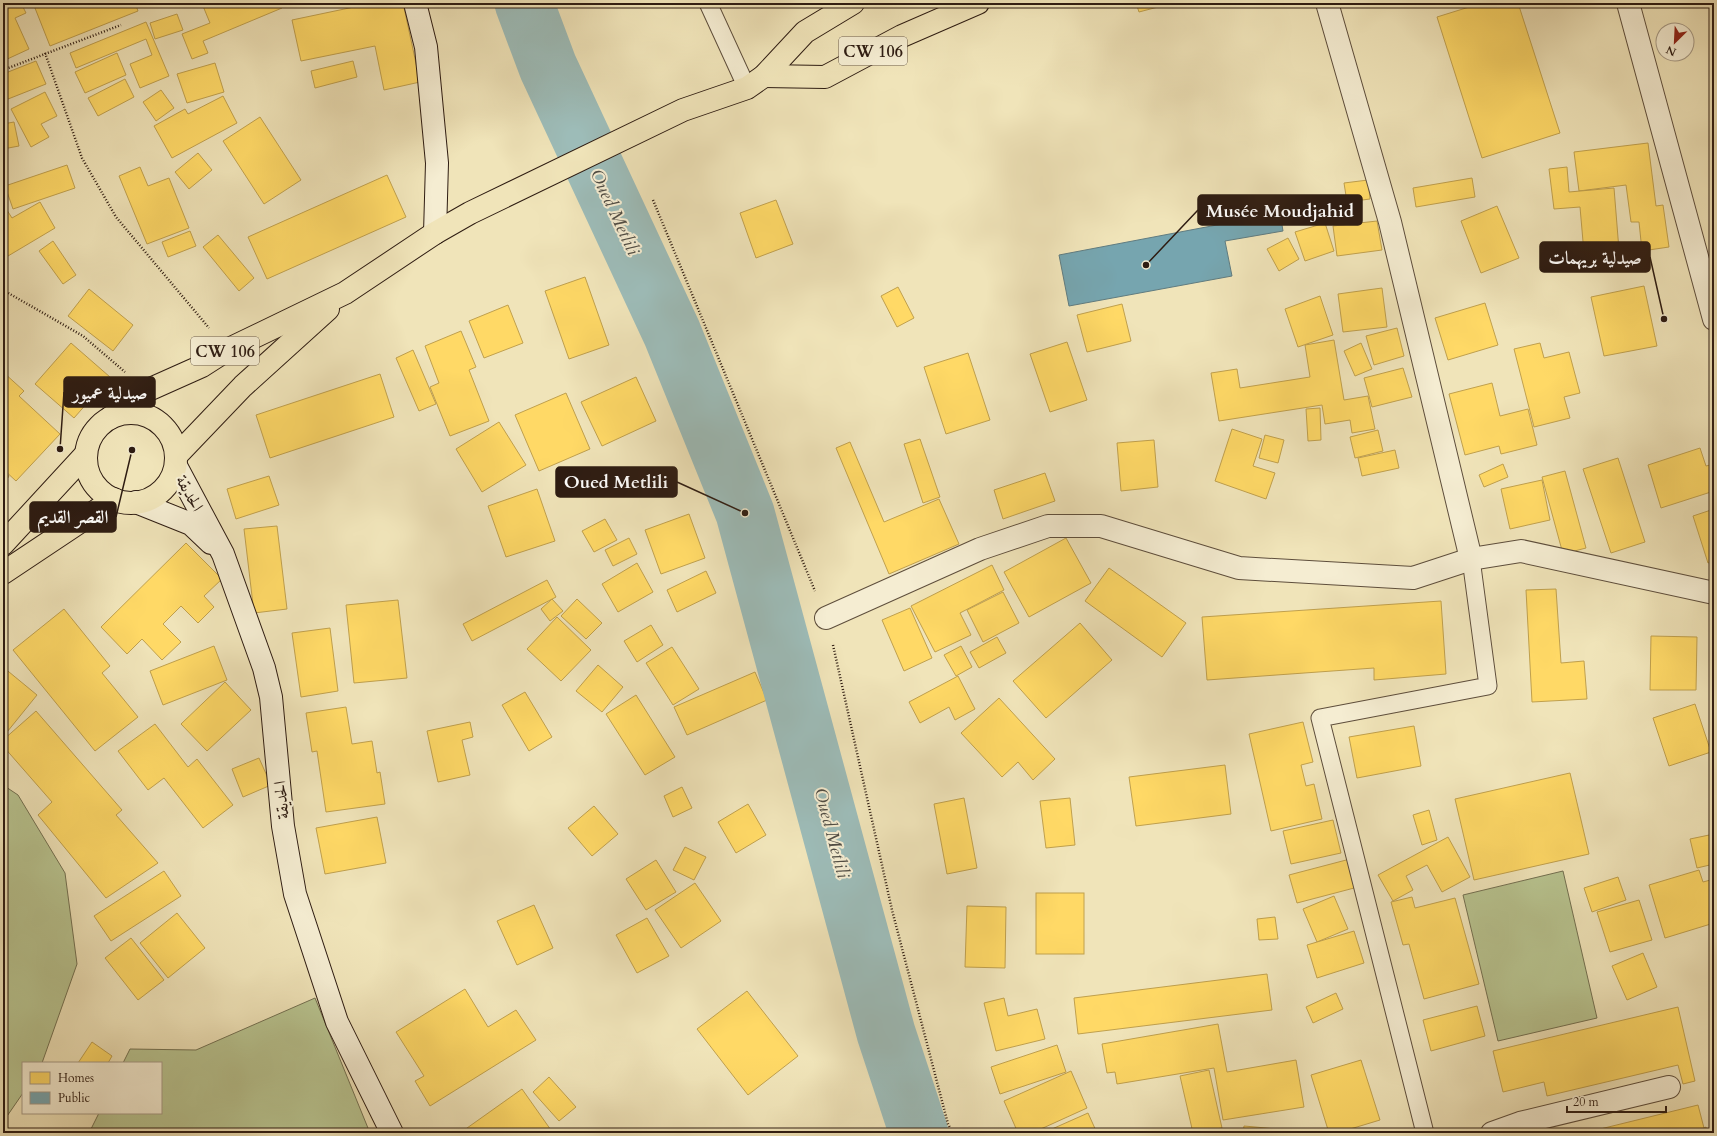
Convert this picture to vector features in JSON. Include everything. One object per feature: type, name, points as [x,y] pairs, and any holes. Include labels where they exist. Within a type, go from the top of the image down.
[{"type":"main road","name":"CW 106","points":[[756,82],[805,32],[853,3]]},
{"type":"main road","name":"CW 106","points":[[110,418],[146,391],[202,366],[227,350],[345,293],[435,233],[470,213],[683,110],[756,82],[824,77],[902,36],[978,3]]},
{"type":"main road","name":"CW 106","points":[[176,461],[243,386],[345,293]]},
{"type":"main road","points":[[132,413],[153,418],[170,434],[176,461],[172,477],[158,494],[148,500],[125,502],[104,494],[96,486],[87,465],[86,454],[88,443],[101,424],[120,414],[132,413]]},
{"type":"main road","points":[[3,544],[86,454]]},
{"type":"main road","points":[[3,573],[114,499]]},
{"type":"street","points":[[416,3],[426,47],[437,163],[435,233]]},
{"type":"street","points":[[1327,3],[1390,222],[1471,559]]},
{"type":"street","points":[[1628,3],[1714,319]]},
{"type":"street","name":"الحديقة","points":[[176,461],[223,554],[264,668],[271,697],[283,826],[295,894],[337,1022],[392,1133]]},
{"type":"street","points":[[136,502],[191,524],[223,554]]},
{"type":"street","points":[[826,618],[980,549],[1048,526],[1101,526],[1239,568],[1413,578],[1471,559],[1521,551],[1714,593]]},
{"type":"street","points":[[1492,1133],[1520,1123],[1669,1087]]},
{"type":"lane","points":[[708,3],[756,82]]},
{"type":"lane","points":[[1425,1133],[1320,718],[1488,686],[1471,559]]},
{"type":"path","points":[[3,70],[121,25]]},
{"type":"path","points":[[45,54],[82,158],[116,217],[227,350]]},
{"type":"path","points":[[653,200],[826,618],[892,910],[948,1124],[953,1133]]},
{"type":"path","points":[[3,290],[83,336],[146,391]]},
{"type":"green space","points":[[3,785],[18,795],[65,873],[77,964],[42,1062],[22,1062],[22,1094],[3,1122]]},
{"type":"green space","points":[[1563,871],[1597,1018],[1498,1041],[1463,895]]},
{"type":"green space","points":[[315,998],[370,1133],[89,1133],[98,1114],[162,1114],[162,1062],[124,1062],[130,1049],[196,1050]]},
{"type":"building: Homes","points":[[3,3],[21,3],[26,13],[15,18],[29,49],[3,61]]},
{"type":"building: Homes","points":[[33,3],[135,3],[138,11],[50,46]]},
{"type":"building: Homes","points":[[209,3],[280,3],[282,8],[203,41],[208,53],[192,59],[182,34],[210,23],[203,6]]},
{"type":"building: Homes","points":[[373,3],[403,3],[420,82],[384,90],[375,46],[301,61],[292,20]]},
{"type":"building: Homes","points":[[1136,3],[1173,3],[1139,12]]},
{"type":"building: Homes","points":[[1482,3],[1518,3],[1560,133],[1482,158],[1437,17]]},
{"type":"building: Homes","points":[[177,14],[183,30],[155,39],[150,23]]},
{"type":"building: Homes","points":[[146,22],[169,76],[140,88],[130,64],[152,55],[146,39],[76,68],[70,53]]},
{"type":"building: Homes","points":[[117,53],[126,75],[85,93],[75,72]]},
{"type":"building: Homes","points":[[36,61],[46,84],[3,101],[3,74]]},
{"type":"building: Homes","points":[[353,61],[357,77],[315,88],[311,71]]},
{"type":"building: Homes","points":[[215,63],[224,92],[187,103],[177,74]]},
{"type":"building: Homes","points":[[125,79],[134,97],[98,116],[88,98]]},
{"type":"building: Homes","points":[[161,90],[174,108],[156,121],[143,102]]},
{"type":"building: Homes","points":[[45,92],[57,116],[41,124],[49,137],[31,147],[11,109]]},
{"type":"building: Homes","points":[[223,96],[237,123],[172,158],[154,126],[185,109],[188,114]]},
{"type":"building: Homes","points":[[260,117],[301,180],[264,204],[223,141]]},
{"type":"building: Homes","points":[[14,122],[19,146],[3,149],[3,124]]},
{"type":"building: Homes","points":[[1648,143],[1656,206],[1663,205],[1669,247],[1642,251],[1639,222],[1631,222],[1626,185],[1579,191],[1574,152]]},
{"type":"building: Homes","points":[[198,153],[212,170],[189,189],[175,172]]},
{"type":"building: Homes","points":[[67,165],[75,188],[13,209],[5,186]]},
{"type":"building: Homes","points":[[140,167],[148,186],[169,178],[189,228],[147,244],[119,176]]},
{"type":"building: Homes","points":[[1567,167],[1569,192],[1614,188],[1619,250],[1584,253],[1580,207],[1554,209],[1549,169]]},
{"type":"building: Homes","points":[[387,175],[406,217],[267,279],[248,237]]},
{"type":"building: Homes","points":[[1472,178],[1475,197],[1416,207],[1413,188]]},
{"type":"building: Homes","points":[[1368,180],[1370,199],[1347,202],[1344,183]]},
{"type":"building: Homes","points":[[776,200],[793,244],[756,258],[740,213]]},
{"type":"building: Homes","points":[[40,202],[55,228],[8,256],[3,247],[3,204],[12,218]]},
{"type":"building: Homes","points":[[1497,206],[1519,258],[1481,273],[1461,221]]},
{"type":"building: Homes","points":[[1377,221],[1382,250],[1337,256],[1333,226]]},
{"type":"building: Homes","points":[[1325,223],[1334,251],[1305,261],[1295,232]]},
{"type":"building: Homes","points":[[190,231],[196,246],[168,257],[162,242]]},
{"type":"building: Homes","points":[[218,235],[254,278],[239,291],[203,247]]},
{"type":"building: Homes","points":[[1288,238],[1299,259],[1279,271],[1267,249]]},
{"type":"building: Homes","points":[[53,241],[76,275],[63,284],[39,251]]},
{"type":"building: Homes","points":[[585,277],[609,345],[569,359],[545,291]]},
{"type":"building: Homes","points":[[1644,286],[1657,346],[1604,356],[1591,297]]},
{"type":"building: Homes","points":[[898,287],[914,318],[897,327],[881,296]]},
{"type":"building: Homes","points":[[1382,288],[1387,327],[1343,332],[1338,294]]},
{"type":"building: Homes","points":[[89,289],[133,325],[113,351],[68,316]]},
{"type":"building: Homes","points":[[1320,296],[1333,335],[1298,347],[1285,309]]},
{"type":"building: Homes","points":[[1485,303],[1498,345],[1448,360],[1435,318]]},
{"type":"building: Homes","points":[[1122,304],[1131,341],[1087,352],[1077,315]]},
{"type":"building: Homes","points":[[508,305],[523,343],[484,358],[469,321]]},
{"type":"building: Homes","points":[[1397,328],[1404,356],[1374,365],[1366,336]]},
{"type":"building: Homes","points":[[461,331],[476,367],[469,370],[489,421],[450,436],[430,387],[439,383],[425,346]]},
{"type":"building: Homes","points":[[1334,340],[1344,400],[1368,396],[1375,429],[1352,433],[1350,420],[1325,424],[1322,405],[1219,421],[1211,373],[1237,369],[1240,388],[1310,377],[1305,345]]},
{"type":"building: Homes","points":[[1067,342],[1087,400],[1050,412],[1030,354]]},
{"type":"building: Homes","points":[[71,343],[110,377],[74,418],[35,384]]},
{"type":"building: Homes","points":[[1361,343],[1372,369],[1355,376],[1344,351]]},
{"type":"building: Homes","points":[[1540,343],[1544,358],[1569,352],[1580,393],[1564,397],[1570,418],[1534,427],[1514,349]]},
{"type":"building: Homes","points":[[413,350],[436,404],[419,411],[396,358]]},
{"type":"building: Homes","points":[[968,353],[990,420],[946,434],[924,367]]},
{"type":"building: Homes","points":[[1403,368],[1412,397],[1372,407],[1364,378]]},
{"type":"building: Homes","points":[[3,372],[24,391],[19,396],[60,434],[16,481],[3,469]]},
{"type":"building: Homes","points":[[380,374],[394,417],[270,458],[256,415]]},
{"type":"building: Homes","points":[[636,377],[656,421],[602,446],[581,402]]},
{"type":"building: Homes","points":[[1492,383],[1500,416],[1528,409],[1537,445],[1501,454],[1499,446],[1465,455],[1449,394]]},
{"type":"building: Homes","points":[[566,393],[590,449],[539,471],[515,415]]},
{"type":"building: Homes","points":[[1320,408],[1321,440],[1308,441],[1306,409]]},
{"type":"building: Homes","points":[[499,422],[526,465],[482,492],[456,449]]},
{"type":"building: Homes","points":[[1232,429],[1262,439],[1253,466],[1275,473],[1266,499],[1215,481]]},
{"type":"building: Homes","points":[[1378,430],[1383,451],[1355,458],[1350,437]]},
{"type":"building: Homes","points":[[1265,435],[1284,440],[1278,463],[1259,458]]},
{"type":"building: Homes","points":[[920,439],[940,497],[923,503],[904,444]]},
{"type":"building: Homes","points":[[1154,440],[1158,487],[1121,491],[1117,443]]},
{"type":"building: Homes","points":[[850,442],[884,522],[939,499],[959,544],[889,574],[836,448]]},
{"type":"building: Homes","points":[[1700,448],[1706,466],[1714,464],[1714,491],[1661,508],[1648,465]]},
{"type":"building: Homes","points":[[1395,450],[1399,468],[1362,476],[1358,458]]},
{"type":"building: Homes","points":[[1618,458],[1645,542],[1611,553],[1583,469]]},
{"type":"building: Homes","points":[[1503,464],[1508,477],[1484,487],[1479,475]]},
{"type":"building: Homes","points":[[1565,471],[1586,548],[1563,554],[1542,477]]},
{"type":"building: Homes","points":[[3,472],[9,476],[3,486]]},
{"type":"building: Homes","points":[[1045,473],[1055,501],[1003,519],[994,490]]},
{"type":"building: Homes","points":[[269,476],[279,505],[236,519],[227,489]]},
{"type":"building: Homes","points":[[1542,480],[1550,520],[1510,529],[1501,489]]},
{"type":"building: Homes","points":[[537,489],[555,541],[506,557],[488,506]]},
{"type":"building: Homes","points":[[1714,509],[1714,561],[1708,563],[1693,516]]},
{"type":"building: Homes","points":[[689,514],[705,558],[661,574],[645,530]]},
{"type":"building: Homes","points":[[605,519],[617,540],[594,552],[582,531]]},
{"type":"building: Homes","points":[[277,526],[287,609],[254,613],[244,529]]},
{"type":"building: Homes","points":[[629,538],[637,554],[613,566],[605,550]]},
{"type":"building: Homes","points":[[1066,538],[1091,583],[1029,617],[1004,572]]},
{"type":"building: Homes","points":[[186,543],[222,579],[204,596],[214,607],[198,623],[181,606],[163,624],[181,642],[162,660],[142,639],[127,654],[101,627]]},
{"type":"building: Homes","points":[[637,563],[653,592],[618,612],[602,584]]},
{"type":"building: Homes","points":[[992,565],[1004,590],[960,613],[971,635],[935,652],[911,606]]},
{"type":"building: Homes","points":[[1109,568],[1186,623],[1162,657],[1085,601]]},
{"type":"building: Homes","points":[[706,571],[716,593],[677,612],[667,590]]},
{"type":"building: Homes","points":[[547,580],[556,597],[472,641],[463,624]]},
{"type":"building: Homes","points":[[1556,589],[1561,663],[1584,661],[1587,699],[1532,702],[1526,590]]},
{"type":"building: Homes","points":[[1003,592],[1019,623],[983,642],[967,610]]},
{"type":"building: Homes","points":[[552,599],[563,611],[550,621],[541,609]]},
{"type":"building: Homes","points":[[577,599],[602,623],[586,639],[561,616]]},
{"type":"building: Homes","points":[[398,600],[407,678],[354,683],[346,605]]},
{"type":"building: Homes","points":[[1441,601],[1446,674],[1374,680],[1374,668],[1207,680],[1202,617]]},
{"type":"building: Homes","points":[[910,608],[932,658],[904,671],[882,620]]},
{"type":"building: Homes","points":[[64,609],[110,666],[102,673],[138,717],[95,751],[13,650]]},
{"type":"building: Homes","points":[[557,617],[591,650],[561,681],[527,649]]},
{"type":"building: Homes","points":[[1080,623],[1112,660],[1046,718],[1013,681]]},
{"type":"building: Homes","points":[[651,625],[663,645],[637,662],[624,641]]},
{"type":"building: Homes","points":[[330,628],[338,691],[301,697],[292,633]]},
{"type":"building: Homes","points":[[1651,636],[1697,637],[1696,690],[1650,690]]},
{"type":"building: Homes","points":[[997,637],[1006,653],[979,668],[970,652]]},
{"type":"building: Homes","points":[[214,646],[227,680],[163,705],[150,671]]},
{"type":"building: Homes","points":[[961,646],[972,667],[956,676],[944,655]]},
{"type":"building: Homes","points":[[672,647],[699,689],[673,705],[646,663]]},
{"type":"building: Homes","points":[[598,665],[623,687],[602,712],[576,691]]},
{"type":"building: Homes","points":[[3,667],[37,695],[3,737]]},
{"type":"building: Homes","points":[[755,672],[767,700],[687,735],[674,707]]},
{"type":"building: Homes","points":[[958,676],[975,709],[955,720],[949,707],[920,723],[909,702]]},
{"type":"building: Homes","points":[[225,682],[251,710],[207,751],[181,724]]},
{"type":"building: Homes","points":[[525,692],[552,737],[529,751],[502,705]]},
{"type":"building: Homes","points":[[636,695],[675,757],[645,775],[606,714]]},
{"type":"building: Homes","points":[[999,698],[1055,759],[1033,780],[1018,762],[1002,777],[961,733]]},
{"type":"building: Homes","points":[[1695,704],[1711,752],[1669,766],[1653,718]]},
{"type":"building: Homes","points":[[346,707],[352,744],[372,741],[377,773],[380,772],[385,804],[326,812],[317,751],[312,752],[306,713]]},
{"type":"building: Homes","points":[[36,711],[122,810],[116,815],[158,863],[106,898],[38,815],[52,802],[3,746],[3,740]]},
{"type":"building: Homes","points":[[470,722],[473,737],[462,740],[470,775],[438,782],[427,731]]},
{"type":"building: Homes","points":[[1303,722],[1313,762],[1301,765],[1306,786],[1314,784],[1322,819],[1271,831],[1249,734]]},
{"type":"building: Homes","points":[[155,724],[188,767],[197,759],[233,805],[203,828],[164,778],[148,790],[118,751]]},
{"type":"building: Homes","points":[[1414,726],[1421,766],[1357,778],[1349,737]]},
{"type":"building: Homes","points":[[259,758],[271,785],[243,797],[232,769]]},
{"type":"building: Homes","points":[[1225,765],[1231,814],[1136,826],[1129,777]]},
{"type":"building: Homes","points":[[1570,773],[1589,854],[1474,880],[1455,799]]},
{"type":"building: Homes","points":[[682,787],[692,808],[673,817],[664,796]]},
{"type":"building: Homes","points":[[964,798],[977,868],[947,874],[934,804]]},
{"type":"building: Homes","points":[[1070,798],[1075,845],[1046,848],[1040,801]]},
{"type":"building: Homes","points":[[748,804],[766,835],[736,853],[718,822]]},
{"type":"building: Homes","points":[[594,806],[618,834],[592,856],[568,828]]},
{"type":"building: Homes","points":[[1429,810],[1437,840],[1422,845],[1413,815]]},
{"type":"building: Homes","points":[[377,817],[386,863],[325,874],[316,828]]},
{"type":"building: Homes","points":[[1333,820],[1341,853],[1291,864],[1283,831]]},
{"type":"building: Homes","points":[[1714,834],[1714,864],[1697,868],[1690,839]]},
{"type":"building: Homes","points":[[1448,837],[1470,877],[1442,892],[1427,865],[1406,876],[1413,890],[1393,901],[1378,875]]},
{"type":"building: Homes","points":[[685,847],[706,857],[694,880],[673,870]]},
{"type":"building: Homes","points":[[1350,859],[1358,887],[1297,903],[1289,875]]},
{"type":"building: Homes","points":[[656,860],[676,892],[646,910],[626,879]]},
{"type":"building: Homes","points":[[1699,870],[1703,882],[1714,879],[1714,923],[1665,938],[1649,885]]},
{"type":"building: Homes","points":[[164,871],[181,896],[111,941],[94,916]]},
{"type":"building: Homes","points":[[1618,877],[1626,900],[1592,912],[1584,888]]},
{"type":"building: Homes","points":[[695,883],[721,921],[681,948],[655,910]]},
{"type":"building: Homes","points":[[1036,893],[1084,893],[1084,954],[1036,954]]},
{"type":"building: Homes","points":[[1334,896],[1348,929],[1317,942],[1303,909]]},
{"type":"building: Homes","points":[[1412,897],[1415,908],[1455,898],[1479,984],[1424,999],[1409,944],[1403,945],[1391,902]]},
{"type":"building: Homes","points":[[1639,900],[1652,940],[1610,952],[1597,912]]},
{"type":"building: Homes","points":[[534,905],[553,948],[517,965],[497,921]]},
{"type":"building: Homes","points":[[967,906],[1006,907],[1005,968],[965,967]]},
{"type":"building: Homes","points":[[177,913],[205,948],[168,978],[140,943]]},
{"type":"building: Homes","points":[[1275,917],[1278,939],[1259,940],[1257,919]]},
{"type":"building: Homes","points":[[647,918],[669,956],[637,973],[616,935]]},
{"type":"building: Homes","points":[[1354,931],[1364,963],[1317,978],[1307,945]]},
{"type":"building: Homes","points":[[131,938],[164,980],[138,1000],[105,958]]},
{"type":"building: Homes","points":[[1643,953],[1657,987],[1627,1000],[1612,966]]},
{"type":"building: Homes","points":[[1267,974],[1272,1010],[1078,1034],[1074,998]]},
{"type":"building: Homes","points":[[465,989],[488,1027],[516,1010],[536,1040],[430,1106],[415,1081],[424,1076],[396,1032]]},
{"type":"building: Homes","points":[[747,991],[798,1056],[748,1095],[697,1029]]},
{"type":"building: Homes","points":[[1336,993],[1343,1009],[1313,1023],[1306,1007]]},
{"type":"building: Homes","points":[[1004,998],[1008,1016],[1037,1009],[1045,1039],[996,1051],[984,1003]]},
{"type":"building: Homes","points":[[1477,1006],[1485,1036],[1431,1051],[1423,1020]]},
{"type":"building: Homes","points":[[1678,1007],[1695,1081],[1683,1084],[1678,1065],[1547,1096],[1544,1082],[1503,1092],[1493,1051]]},
{"type":"building: Homes","points":[[1218,1024],[1227,1072],[1296,1060],[1304,1107],[1223,1120],[1214,1068],[1117,1084],[1115,1072],[1107,1073],[1102,1044]]},
{"type":"building: Homes","points":[[92,1042],[112,1056],[109,1062],[79,1062]]},
{"type":"building: Homes","points":[[1057,1045],[1066,1072],[1000,1094],[991,1067]]},
{"type":"building: Homes","points":[[1361,1060],[1380,1120],[1337,1133],[1329,1133],[1311,1075]]},
{"type":"building: Homes","points":[[1209,1070],[1222,1128],[1193,1133],[1180,1076]]},
{"type":"building: Homes","points":[[1071,1071],[1087,1108],[1032,1133],[1018,1133],[1004,1101]]},
{"type":"building: Homes","points":[[549,1077],[576,1107],[559,1121],[533,1092]]},
{"type":"building: Homes","points":[[522,1089],[553,1133],[460,1133]]},
{"type":"building: Homes","points":[[1698,1105],[1704,1128],[1706,1127],[1707,1133],[1584,1133]]},
{"type":"building: Homes","points":[[1088,1113],[1097,1133],[1043,1133]]},
{"type":"building: Homes","points":[[1244,1126],[1277,1129],[1276,1133],[1243,1133]]},
{"type":"building: Public","points":[[1280,213],[1283,231],[1225,241],[1232,276],[1069,306],[1059,255]]},
{"type":"waterway","name":"Oued Metlili","points":[[524,3],[548,67],[672,333],[745,513],[886,1033],[919,1133]]},
{"type":"place","name":"Musée Moudjahid","points":[[1146,265]]},
{"type":"place","name":"صيدلية بريهمات","points":[[1664,319]]},
{"type":"place","name":"صيدلية عميور","points":[[60,449]]},
{"type":"place","name":"القصر القديم","points":[[132,450]]},
{"type":"place","name":"Oued Metlili","points":[[745,513]]}]
